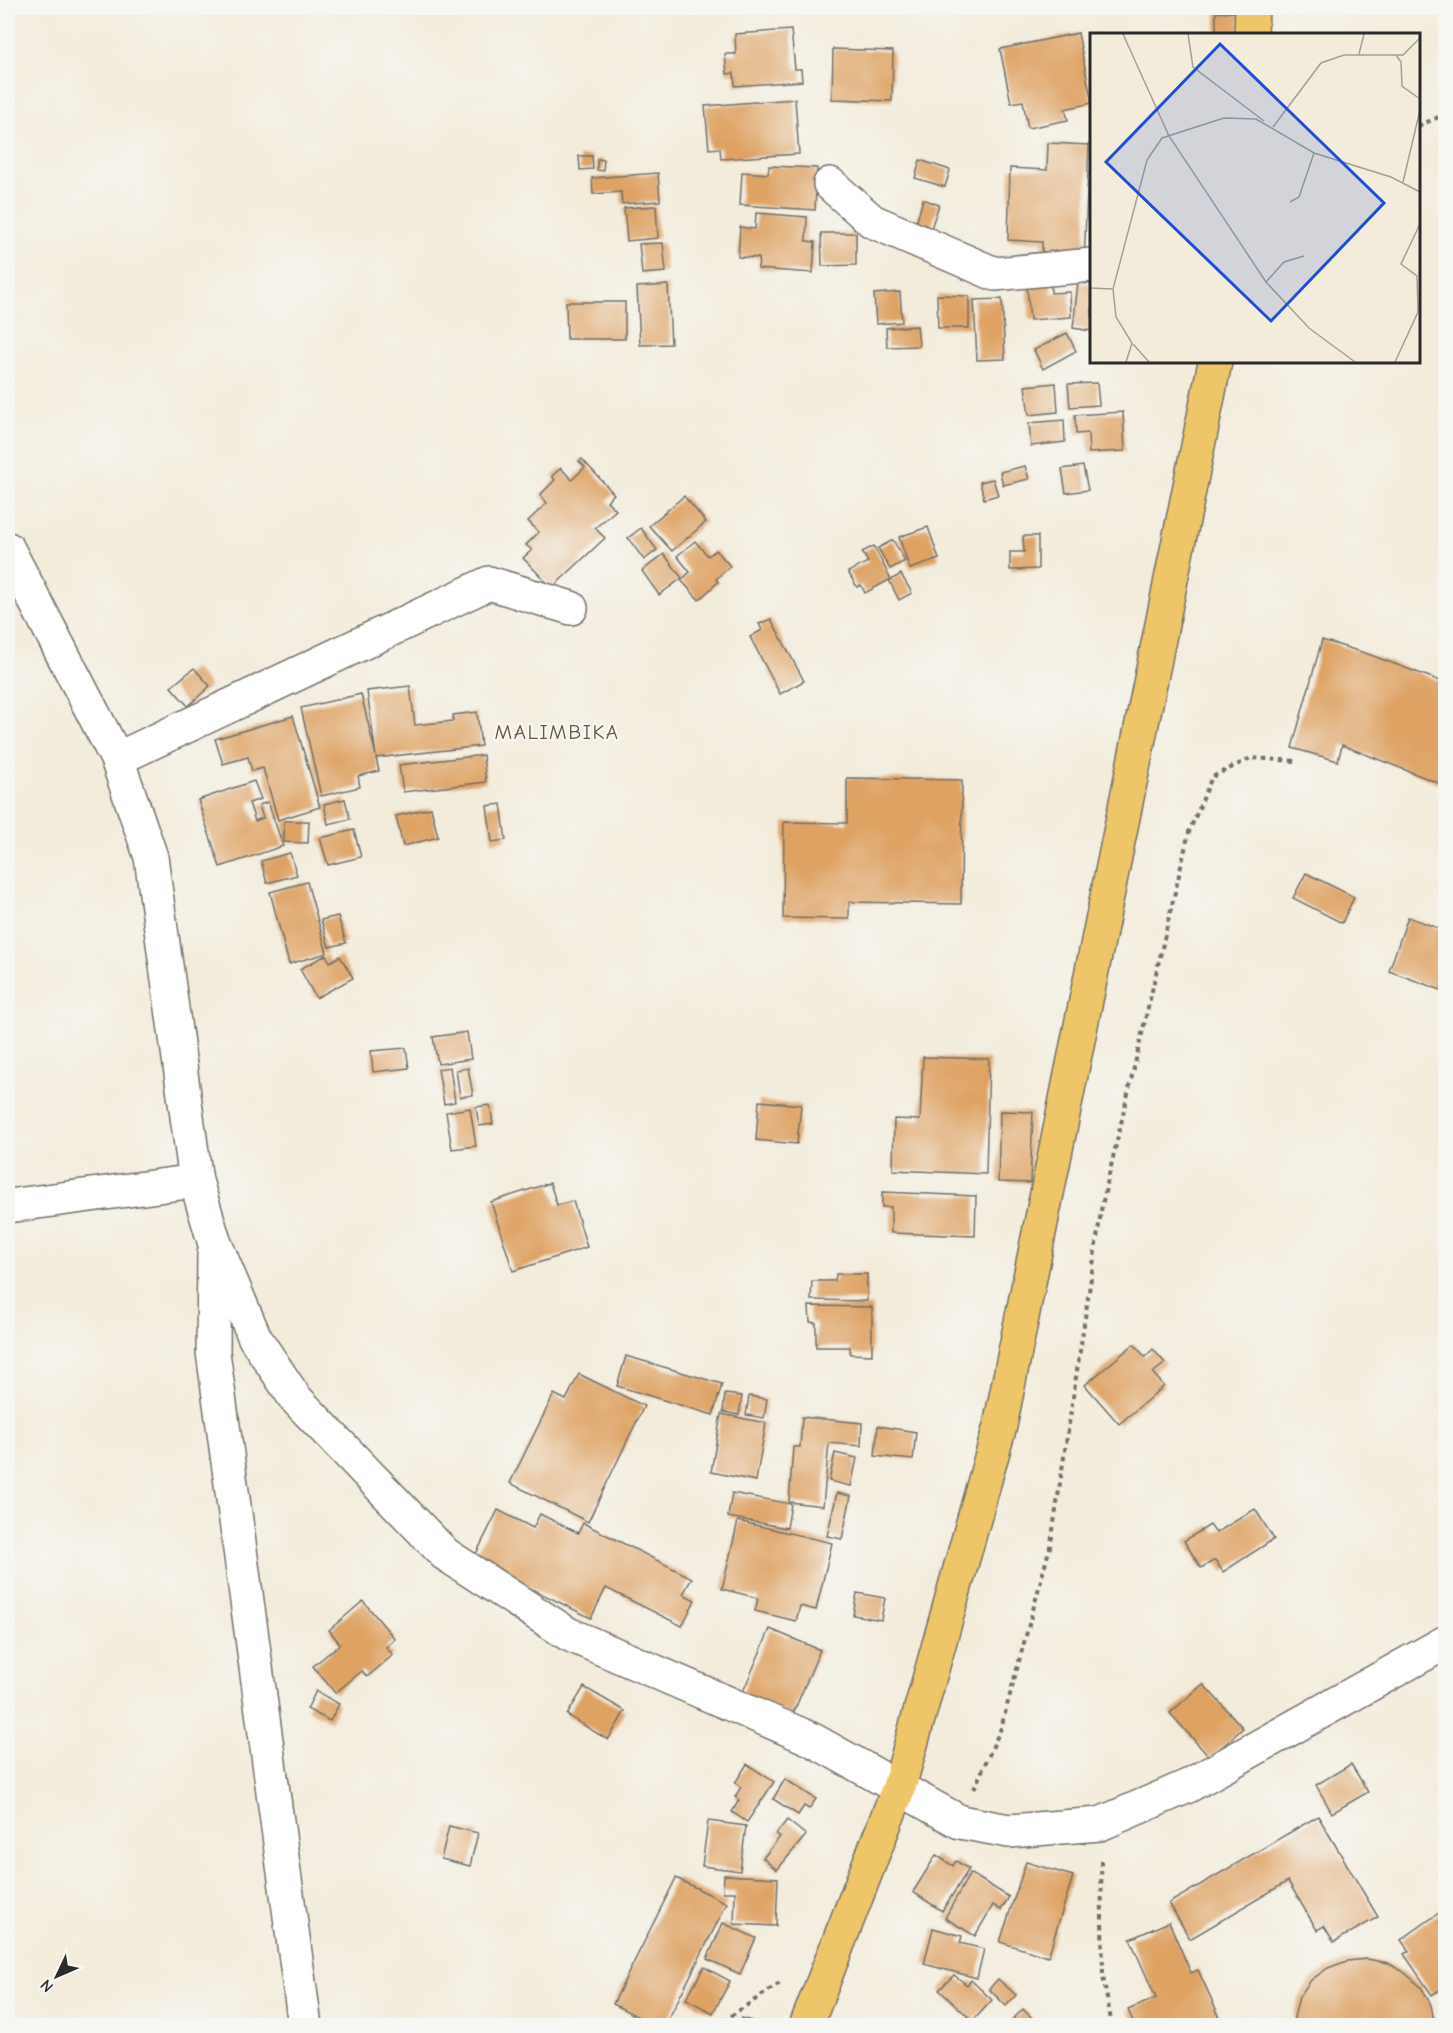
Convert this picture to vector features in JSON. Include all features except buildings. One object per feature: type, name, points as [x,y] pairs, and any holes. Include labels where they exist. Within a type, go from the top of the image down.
[{"type":"main road","points":[[1251,33],[1252,8]]},
{"type":"main road","points":[[806,2025],[899,1787],[1000,1426],[1215,363]]},
{"type":"street","points":[[830,184],[872,220],[995,274],[1090,265]]},
{"type":"street","points":[[8,549],[117,759],[151,857],[196,1181],[214,1241],[255,1338],[295,1398],[445,1554],[568,1634],[811,1739],[960,1822],[1009,1831],[1100,1824],[1188,1786],[1446,1642]]},
{"type":"street","points":[[117,759],[489,584],[571,608]]},
{"type":"street","points":[[8,1206],[196,1181]]},
{"type":"street","points":[[214,1241],[213,1352],[305,2025]]},
{"type":"path","points":[[1420,126],[1446,114]]},
{"type":"path","points":[[960,1822],[1001,1728],[1051,1543],[1102,1206],[1189,832],[1212,777],[1251,758],[1296,761]]},
{"type":"path","points":[[1100,1824],[1103,1976],[1113,2025]]},
{"type":"path","points":[[716,2025],[792,1975]]},
{"type":"district","name":"MALIMBIKA","points":[[557,732]]}]
